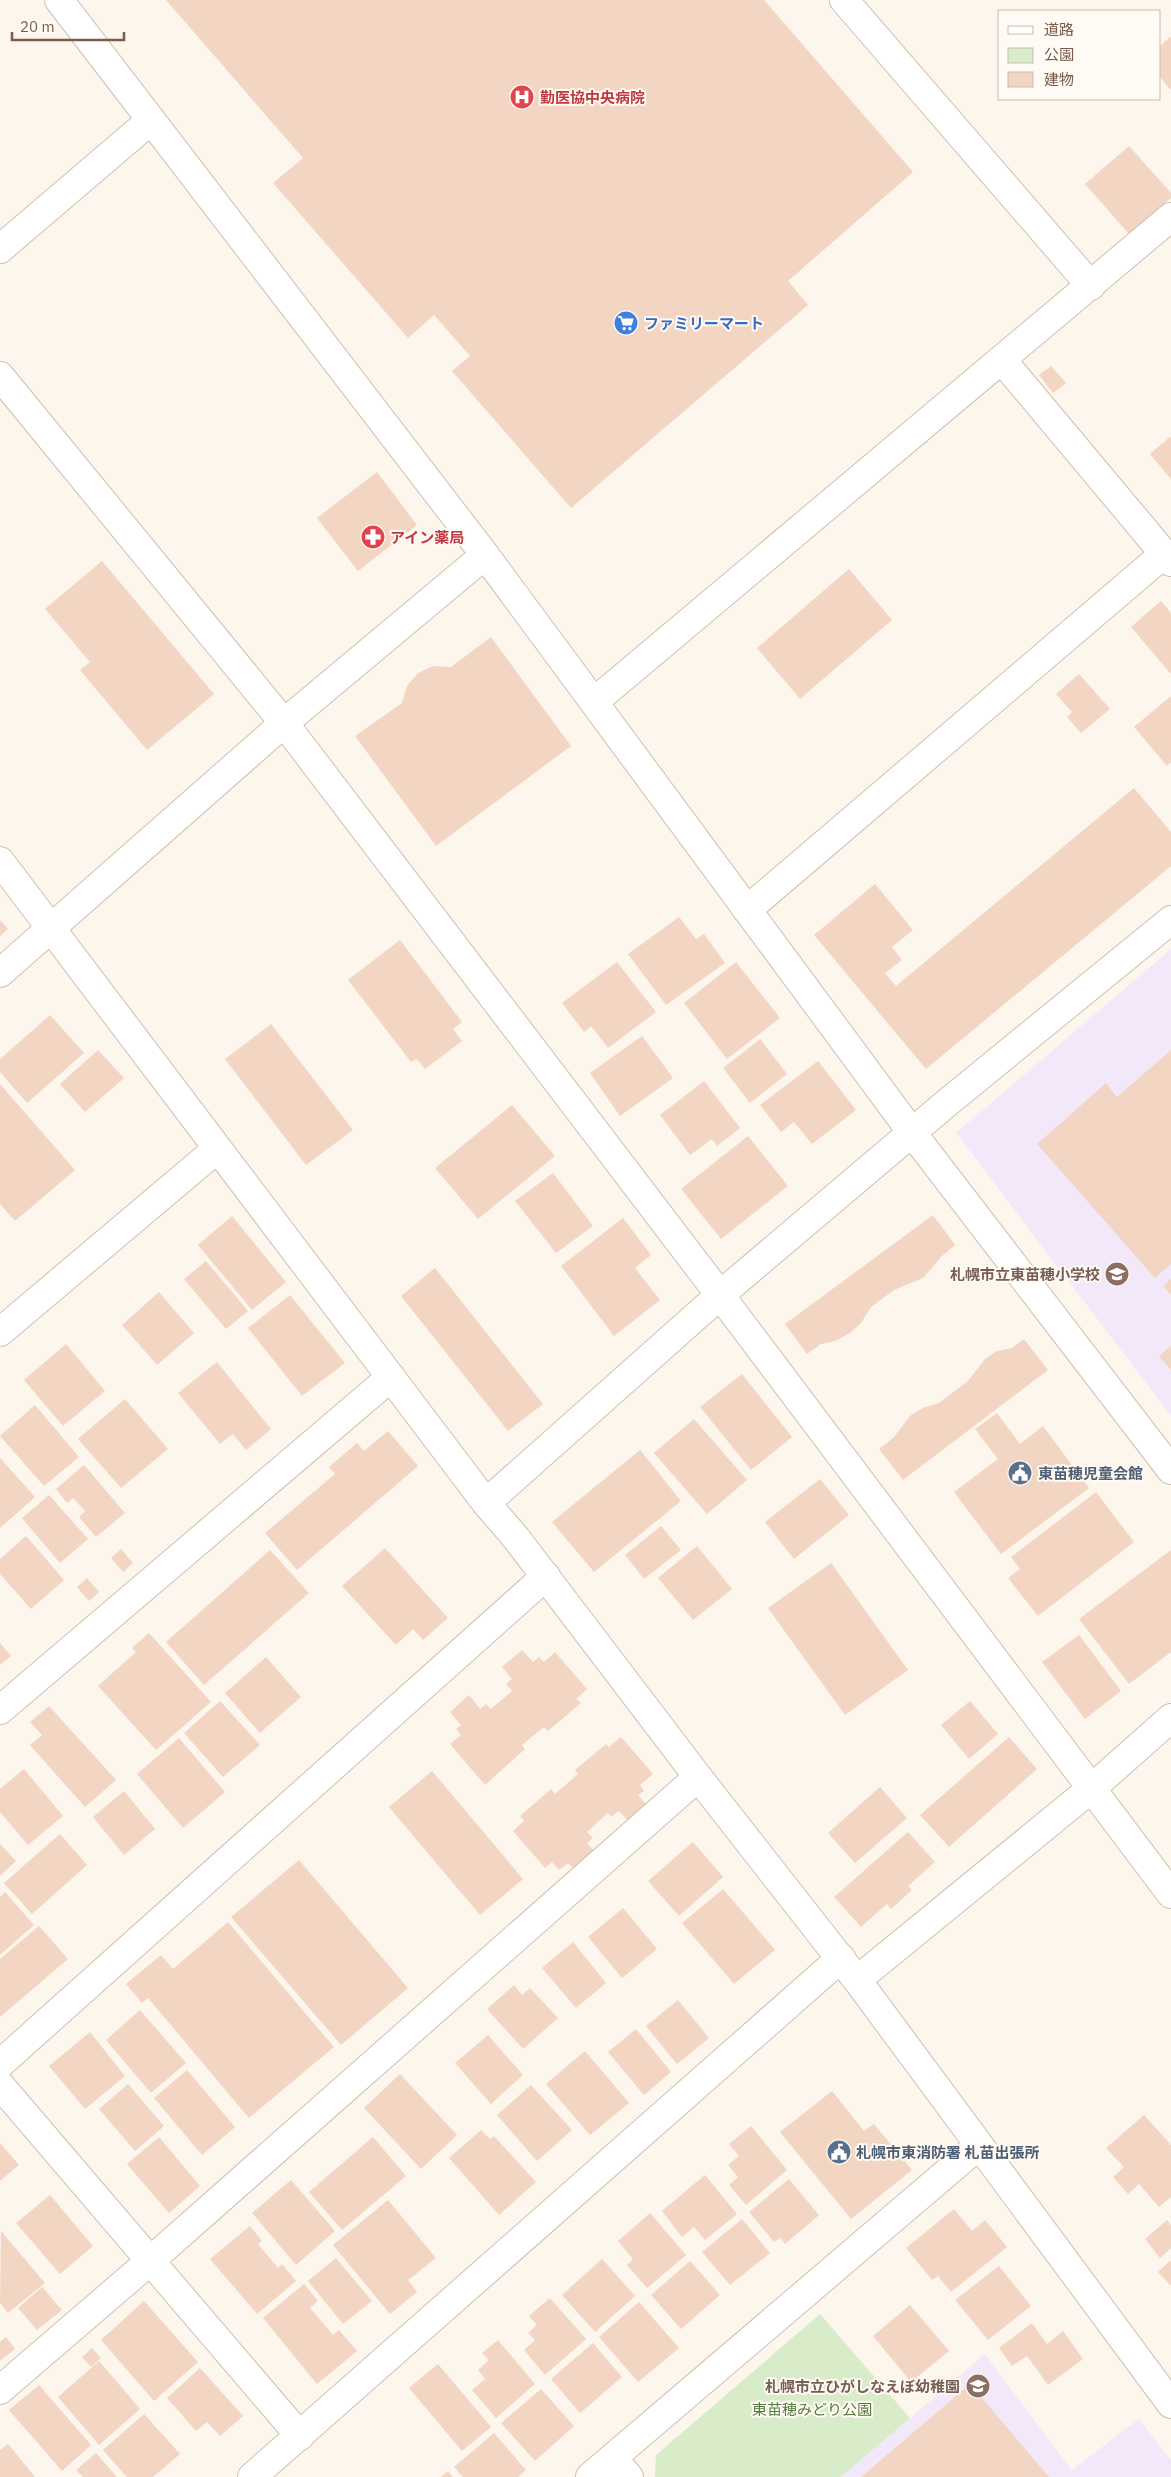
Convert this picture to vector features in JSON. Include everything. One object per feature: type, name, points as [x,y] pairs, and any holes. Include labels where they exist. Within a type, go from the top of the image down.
[{"type":"street","points":[[59,0],[485,556],[595,702],[913,1134],[1171,1470]]},
{"type":"street","points":[[844,0],[1091,286]]},
{"type":"street","points":[[0,249],[151,120]]},
{"type":"street","points":[[595,702],[1171,217]]},
{"type":"street","points":[[747,910],[1168,558],[1002,360]]},
{"type":"street","points":[[0,376],[284,723],[720,1295],[1171,1894]]},
{"type":"street","points":[[0,973],[52,930],[284,723],[485,556]]},
{"type":"street","points":[[0,861],[486,1503],[546,1576],[698,1777],[857,1980],[978,2146],[1171,2404]]},
{"type":"street","points":[[486,1503],[720,1295],[913,1134],[948,1102],[1171,920]]},
{"type":"street","points":[[0,1332],[217,1149]]},
{"type":"street","points":[[0,1710],[391,1377]]},
{"type":"street","points":[[0,2064],[546,1576]]},
{"type":"street","points":[[857,1980],[1092,1788],[1171,1718]]},
{"type":"street","points":[[0,2390],[150,2261],[698,1777]]},
{"type":"street","points":[[252,2477],[840,1958]]},
{"type":"street","points":[[0,2085],[300,2436]]},
{"type":"street","points":[[590,2477],[621,2467],[978,2146]]},
{"type":"shaded area","name":"札幌市立東苗穂小学校","points":[[1171,949],[1171,1416],[956,1133]]},
{"type":"shaded area","name":"札幌市立ひがしなえぼ幼稚園","points":[[985,2354],[1072,2470],[1139,2419],[1171,2460],[1171,2477],[841,2477]]},
{"type":"green space","name":"東苗穂みどり公園","points":[[820,2314],[910,2418],[841,2477],[655,2477],[656,2455]]},
{"type":"building","points":[[166,0],[764,0],[913,172],[788,281],[808,305],[571,508],[452,371],[470,356],[434,315],[408,338],[273,183],[303,158]]},
{"type":"building","points":[[1171,36],[1171,90],[1161,78],[1161,45]]},
{"type":"building","points":[[1129,146],[1171,193],[1171,198],[1129,234],[1085,184]]},
{"type":"building","points":[[1051,366],[1066,383],[1053,393],[1039,375]]},
{"type":"building","points":[[1171,436],[1171,479],[1150,454]]},
{"type":"building","points":[[377,472],[417,525],[358,571],[317,518]]},
{"type":"building","points":[[102,561],[214,694],[147,750],[80,670],[90,662],[45,609]]},
{"type":"building","points":[[849,569],[892,620],[800,699],[757,648]]},
{"type":"building","points":[[1161,601],[1171,613],[1171,674],[1131,627]]},
{"type":"building","points":[[491,637],[571,746],[436,846],[355,736],[402,703],[407,686],[418,673],[433,666],[451,667]]},
{"type":"building","points":[[1079,674],[1110,709],[1081,733],[1067,717],[1072,712],[1056,694]]},
{"type":"building","points":[[1171,696],[1171,762],[1167,766],[1134,727]]},
{"type":"building","points":[[1134,788],[1171,832],[1171,866],[926,1069],[814,935],[875,884],[913,930],[892,947],[902,960],[885,973],[896,986]]},
{"type":"building","points":[[679,917],[696,939],[704,934],[725,963],[666,1005],[628,954]]},
{"type":"building","points":[[0,920],[8,929],[0,936]]},
{"type":"building","points":[[400,940],[462,1022],[453,1029],[462,1041],[425,1069],[417,1059],[411,1062],[348,980]]},
{"type":"building","points":[[617,962],[656,1012],[608,1048],[591,1026],[584,1032],[562,1003]]},
{"type":"building","points":[[736,962],[780,1018],[727,1059],[684,1003]]},
{"type":"building","points":[[50,1015],[84,1053],[27,1103],[0,1072],[0,1059]]},
{"type":"building","points":[[271,1024],[353,1130],[306,1165],[225,1059]]},
{"type":"building","points":[[642,1036],[673,1078],[620,1116],[590,1073]]},
{"type":"building","points":[[760,1039],[787,1074],[750,1103],[723,1068]]},
{"type":"building","points":[[98,1050],[124,1078],[85,1112],[60,1084]]},
{"type":"building","points":[[1171,1050],[1171,1264],[1155,1278],[1037,1144],[1106,1083],[1117,1097]]},
{"type":"building","points":[[818,1061],[856,1110],[812,1144],[794,1122],[781,1132],[760,1105]]},
{"type":"building","points":[[704,1081],[740,1128],[717,1146],[712,1139],[690,1155],[660,1115]]},
{"type":"building","points":[[0,1084],[75,1170],[15,1221],[0,1204]]},
{"type":"building","points":[[512,1105],[555,1156],[478,1219],[435,1168]]},
{"type":"building","points":[[748,1136],[788,1186],[721,1239],[681,1189]]},
{"type":"building","points":[[553,1173],[593,1226],[556,1253],[515,1201]]},
{"type":"building","points":[[933,1215],[955,1245],[942,1256],[923,1278],[894,1290],[871,1307],[861,1323],[850,1333],[835,1341],[821,1344],[807,1354],[785,1324]]},
{"type":"building","points":[[232,1216],[286,1282],[252,1310],[198,1245]]},
{"type":"building","points":[[623,1218],[651,1255],[635,1268],[660,1300],[614,1336],[561,1266]]},
{"type":"building","points":[[206,1261],[248,1311],[226,1329],[184,1279]]},
{"type":"building","points":[[435,1268],[543,1404],[508,1431],[401,1296]]},
{"type":"building","points":[[1171,1279],[1171,1295],[1163,1286]]},
{"type":"building","points":[[159,1292],[194,1333],[157,1365],[122,1325]]},
{"type":"building","points":[[290,1295],[345,1363],[302,1396],[248,1328]]},
{"type":"building","points":[[1024,1339],[1048,1370],[903,1480],[879,1449],[893,1438],[911,1415],[923,1408],[939,1403],[968,1381],[985,1359],[997,1351],[1012,1348]]},
{"type":"building","points":[[66,1344],[105,1391],[63,1426],[24,1380]]},
{"type":"building","points":[[1171,1346],[1171,1370],[1159,1356]]},
{"type":"building","points":[[217,1362],[271,1429],[246,1450],[233,1434],[220,1444],[178,1393]]},
{"type":"building","points":[[742,1374],[792,1437],[751,1470],[700,1407]]},
{"type":"building","points":[[125,1399],[168,1449],[121,1488],[78,1439]]},
{"type":"building","points":[[35,1405],[79,1457],[44,1486],[0,1436]]},
{"type":"building","points":[[997,1413],[1020,1444],[1043,1426],[1089,1488],[1001,1554],[954,1492],[998,1459],[975,1429]]},
{"type":"building","points":[[694,1419],[747,1480],[707,1514],[654,1453]]},
{"type":"building","points":[[388,1431],[418,1466],[297,1570],[265,1533],[335,1474],[329,1467],[357,1443],[364,1451]]},
{"type":"building","points":[[640,1450],[681,1501],[594,1572],[552,1522]]},
{"type":"building","points":[[0,1458],[35,1497],[0,1528]]},
{"type":"building","points":[[84,1465],[125,1513],[96,1537],[79,1517],[85,1511],[73,1498],[67,1503],[56,1489]]},
{"type":"building","points":[[820,1479],[849,1515],[794,1559],[765,1522]]},
{"type":"building","points":[[1096,1492],[1134,1542],[1038,1616],[1008,1578],[1020,1569],[1011,1557]]},
{"type":"building","points":[[49,1495],[88,1539],[60,1563],[22,1518]]},
{"type":"building","points":[[661,1526],[681,1550],[644,1579],[625,1555]]},
{"type":"building","points":[[26,1536],[64,1580],[31,1609],[0,1574],[0,1559]]},
{"type":"building","points":[[697,1546],[732,1589],[693,1620],[658,1578]]},
{"type":"building","points":[[385,1548],[448,1618],[423,1640],[413,1629],[396,1645],[342,1586]]},
{"type":"building","points":[[121,1549],[133,1563],[123,1572],[111,1558]]},
{"type":"building","points":[[270,1550],[309,1593],[204,1685],[166,1642]]},
{"type":"building","points":[[1171,1550],[1171,1652],[1129,1684],[1079,1619]]},
{"type":"building","points":[[831,1563],[908,1670],[845,1715],[768,1608]]},
{"type":"building","points":[[87,1578],[99,1592],[89,1601],[77,1587]]},
{"type":"building","points":[[149,1633],[211,1702],[156,1750],[98,1686],[136,1652],[132,1648]]},
{"type":"building","points":[[1079,1635],[1121,1691],[1085,1719],[1042,1662]]},
{"type":"building","points":[[0,1643],[11,1656],[0,1665]]},
{"type":"building","points":[[522,1650],[533,1662],[539,1657],[544,1662],[555,1652],[587,1689],[576,1699],[581,1703],[548,1731],[544,1727],[522,1745],[525,1749],[485,1785],[450,1744],[461,1735],[456,1729],[461,1725],[450,1712],[469,1695],[480,1709],[486,1704],[491,1709],[512,1691],[506,1684],[512,1679],[502,1667]]},
{"type":"building","points":[[266,1657],[301,1697],[260,1733],[225,1693]]},
{"type":"building","points":[[220,1701],[260,1745],[223,1777],[184,1733]]},
{"type":"building","points":[[970,1701],[998,1734],[969,1759],[941,1725]]},
{"type":"building","points":[[49,1706],[116,1780],[85,1807],[30,1745],[42,1735],[30,1722]]},
{"type":"building","points":[[621,1737],[653,1774],[640,1785],[644,1791],[638,1795],[648,1806],[629,1822],[619,1811],[611,1817],[608,1813],[587,1832],[593,1838],[587,1843],[595,1852],[575,1870],[568,1863],[559,1870],[552,1862],[545,1868],[513,1831],[524,1821],[520,1816],[551,1789],[555,1794],[578,1774],[575,1770],[606,1744],[609,1747]]},
{"type":"building","points":[[1009,1737],[1037,1769],[949,1847],[920,1815]]},
{"type":"building","points":[[179,1738],[225,1792],[183,1828],[137,1774]]},
{"type":"building","points":[[24,1769],[63,1816],[28,1845],[0,1812],[0,1789]]},
{"type":"building","points":[[432,1771],[523,1879],[480,1915],[389,1807]]},
{"type":"building","points":[[880,1787],[907,1818],[855,1863],[828,1833]]},
{"type":"building","points":[[124,1791],[155,1829],[124,1855],[93,1817]]},
{"type":"building","points":[[908,1832],[935,1862],[908,1886],[912,1890],[891,1909],[887,1904],[861,1927],[834,1897]]},
{"type":"building","points":[[60,1834],[87,1865],[32,1914],[4,1883]]},
{"type":"building","points":[[693,1842],[723,1877],[679,1916],[648,1881]]},
{"type":"building","points":[[0,1844],[16,1861],[0,1876]]},
{"type":"building","points":[[299,1860],[408,1988],[341,2045],[231,1917]]},
{"type":"building","points":[[723,1889],[775,1950],[734,1984],[682,1923]]},
{"type":"building","points":[[5,1892],[34,1925],[0,1955],[0,1897]]},
{"type":"building","points":[[623,1908],[657,1949],[622,1978],[588,1937]]},
{"type":"building","points":[[228,1922],[334,2047],[249,2118],[148,1998],[142,2003],[126,1984],[161,1955],[173,1969]]},
{"type":"building","points":[[39,1926],[68,1959],[0,2017],[0,1959]]},
{"type":"building","points":[[573,1942],[606,1983],[576,2008],[542,1968]]},
{"type":"building","points":[[514,1985],[522,1995],[530,1988],[558,2018],[523,2049],[487,2009]]},
{"type":"building","points":[[678,2000],[709,2038],[677,2064],[646,2026]]},
{"type":"building","points":[[140,2010],[186,2063],[151,2093],[106,2040]]},
{"type":"building","points":[[636,2029],[671,2072],[644,2095],[608,2052]]},
{"type":"building","points":[[90,2032],[125,2076],[85,2109],[49,2066]]},
{"type":"building","points":[[488,2035],[523,2075],[491,2104],[455,2063]]},
{"type":"building","points":[[585,2051],[629,2103],[590,2135],[546,2084]]},
{"type":"building","points":[[187,2070],[235,2127],[202,2155],[154,2098]]},
{"type":"building","points":[[400,2074],[457,2135],[421,2169],[364,2108]]},
{"type":"building","points":[[128,2084],[164,2126],[135,2151],[99,2109]]},
{"type":"building","points":[[531,2085],[572,2130],[537,2161],[497,2115]]},
{"type":"building","points":[[832,2091],[864,2131],[874,2124],[912,2170],[851,2219],[780,2132]]},
{"type":"building","points":[[1144,2115],[1171,2145],[1171,2197],[1159,2207],[1139,2184],[1128,2194],[1113,2177],[1124,2167],[1106,2148]]},
{"type":"building","points":[[751,2126],[787,2170],[746,2205],[729,2185],[738,2177],[728,2165],[739,2156],[729,2144]]},
{"type":"building","points":[[481,2130],[490,2139],[494,2136],[536,2182],[499,2215],[449,2158]]},
{"type":"building","points":[[159,2137],[200,2186],[169,2213],[127,2164]]},
{"type":"building","points":[[373,2137],[406,2176],[342,2230],[309,2192]]},
{"type":"building","points":[[0,2143],[19,2165],[0,2181]]},
{"type":"building","points":[[705,2175],[737,2214],[705,2240],[694,2227],[682,2237],[662,2211]]},
{"type":"building","points":[[789,2179],[819,2215],[785,2244],[780,2238],[774,2242],[749,2212]]},
{"type":"building","points":[[291,2180],[335,2231],[296,2265],[252,2213]]},
{"type":"building","points":[[50,2195],[93,2246],[60,2274],[16,2223]]},
{"type":"building","points":[[388,2200],[436,2258],[408,2280],[417,2292],[390,2314],[333,2245]]},
{"type":"building","points":[[954,2209],[972,2231],[985,2220],[1007,2247],[951,2292],[938,2276],[932,2280],[906,2248]]},
{"type":"building","points":[[650,2213],[686,2255],[647,2288],[627,2265],[633,2259],[618,2241]]},
{"type":"building","points":[[742,2219],[770,2253],[730,2285],[702,2252]]},
{"type":"building","points":[[1167,2220],[1171,2225],[1171,2248],[1160,2258],[1145,2239]]},
{"type":"building","points":[[250,2226],[262,2241],[258,2244],[278,2268],[282,2264],[296,2281],[257,2314],[210,2259]]},
{"type":"building","points":[[1,2231],[45,2283],[8,2313],[0,2303]]},
{"type":"building","points":[[336,2258],[372,2301],[343,2324],[308,2281]]},
{"type":"building","points":[[602,2259],[635,2296],[595,2332],[562,2295]]},
{"type":"building","points":[[1171,2260],[1171,2286],[1158,2272]]},
{"type":"building","points":[[690,2261],[720,2295],[681,2329],[651,2295]]},
{"type":"building","points":[[999,2266],[1031,2306],[988,2340],[955,2300]]},
{"type":"building","points":[[304,2284],[318,2301],[310,2308],[333,2335],[339,2330],[357,2351],[317,2384],[263,2318]]},
{"type":"building","points":[[42,2287],[62,2310],[37,2330],[18,2308]]},
{"type":"building","points":[[550,2298],[586,2339],[545,2375],[524,2350],[535,2340],[528,2333],[537,2325],[529,2316]]},
{"type":"building","points":[[144,2301],[198,2362],[154,2401],[101,2340]]},
{"type":"building","points":[[639,2302],[679,2348],[638,2382],[599,2337]]},
{"type":"building","points":[[910,2305],[949,2351],[911,2382],[873,2336]]},
{"type":"building","points":[[1032,2323],[1047,2344],[1063,2331],[1083,2359],[1048,2385],[1027,2356],[1012,2366],[999,2348]]},
{"type":"building","points":[[6,2337],[15,2349],[0,2361],[0,2342]]},
{"type":"building","points":[[498,2340],[535,2384],[496,2418],[472,2390],[485,2379],[478,2370],[489,2360],[482,2353]]},
{"type":"building","points":[[593,2343],[622,2377],[580,2413],[551,2379]]},
{"type":"building","points":[[92,2348],[101,2358],[91,2367],[82,2357]]},
{"type":"building","points":[[99,2361],[140,2409],[99,2445],[58,2397]]},
{"type":"building","points":[[438,2364],[491,2427],[462,2451],[409,2388]]},
{"type":"building","points":[[200,2368],[243,2416],[220,2436],[207,2422],[196,2431],[167,2398]]},
{"type":"building","points":[[970,2384],[1049,2477],[861,2477]]},
{"type":"building","points":[[39,2385],[91,2445],[62,2471],[9,2410]]},
{"type":"building","points":[[541,2389],[574,2426],[535,2461],[501,2423]]},
{"type":"building","points":[[144,2414],[180,2454],[153,2477],[127,2477],[103,2450]]},
{"type":"building","points":[[494,2433],[526,2470],[518,2477],[463,2477],[454,2467]]},
{"type":"building","points":[[8,2444],[35,2477],[0,2477],[0,2450]]},
{"type":"building","points":[[96,2453],[117,2477],[83,2477],[76,2470]]},
{"type":"building","points":[[448,2471],[453,2477],[441,2477]]},
{"type":"place","name":"勤医協中央病院","points":[[522,97]]},
{"type":"place","name":"ファミリーマート","points":[[626,323]]},
{"type":"place","name":"アイン薬局","points":[[373,537]]},
{"type":"place","name":"札幌市立東苗穂小学校","points":[[1117,1274]]},
{"type":"place","name":"東苗穂児童会館","points":[[1020,1473]]},
{"type":"place","name":"札幌市東消防署 札苗出張所","points":[[839,2152]]},
{"type":"place","name":"札幌市立ひがしなえぼ幼稚園","points":[[978,2386]]}]
